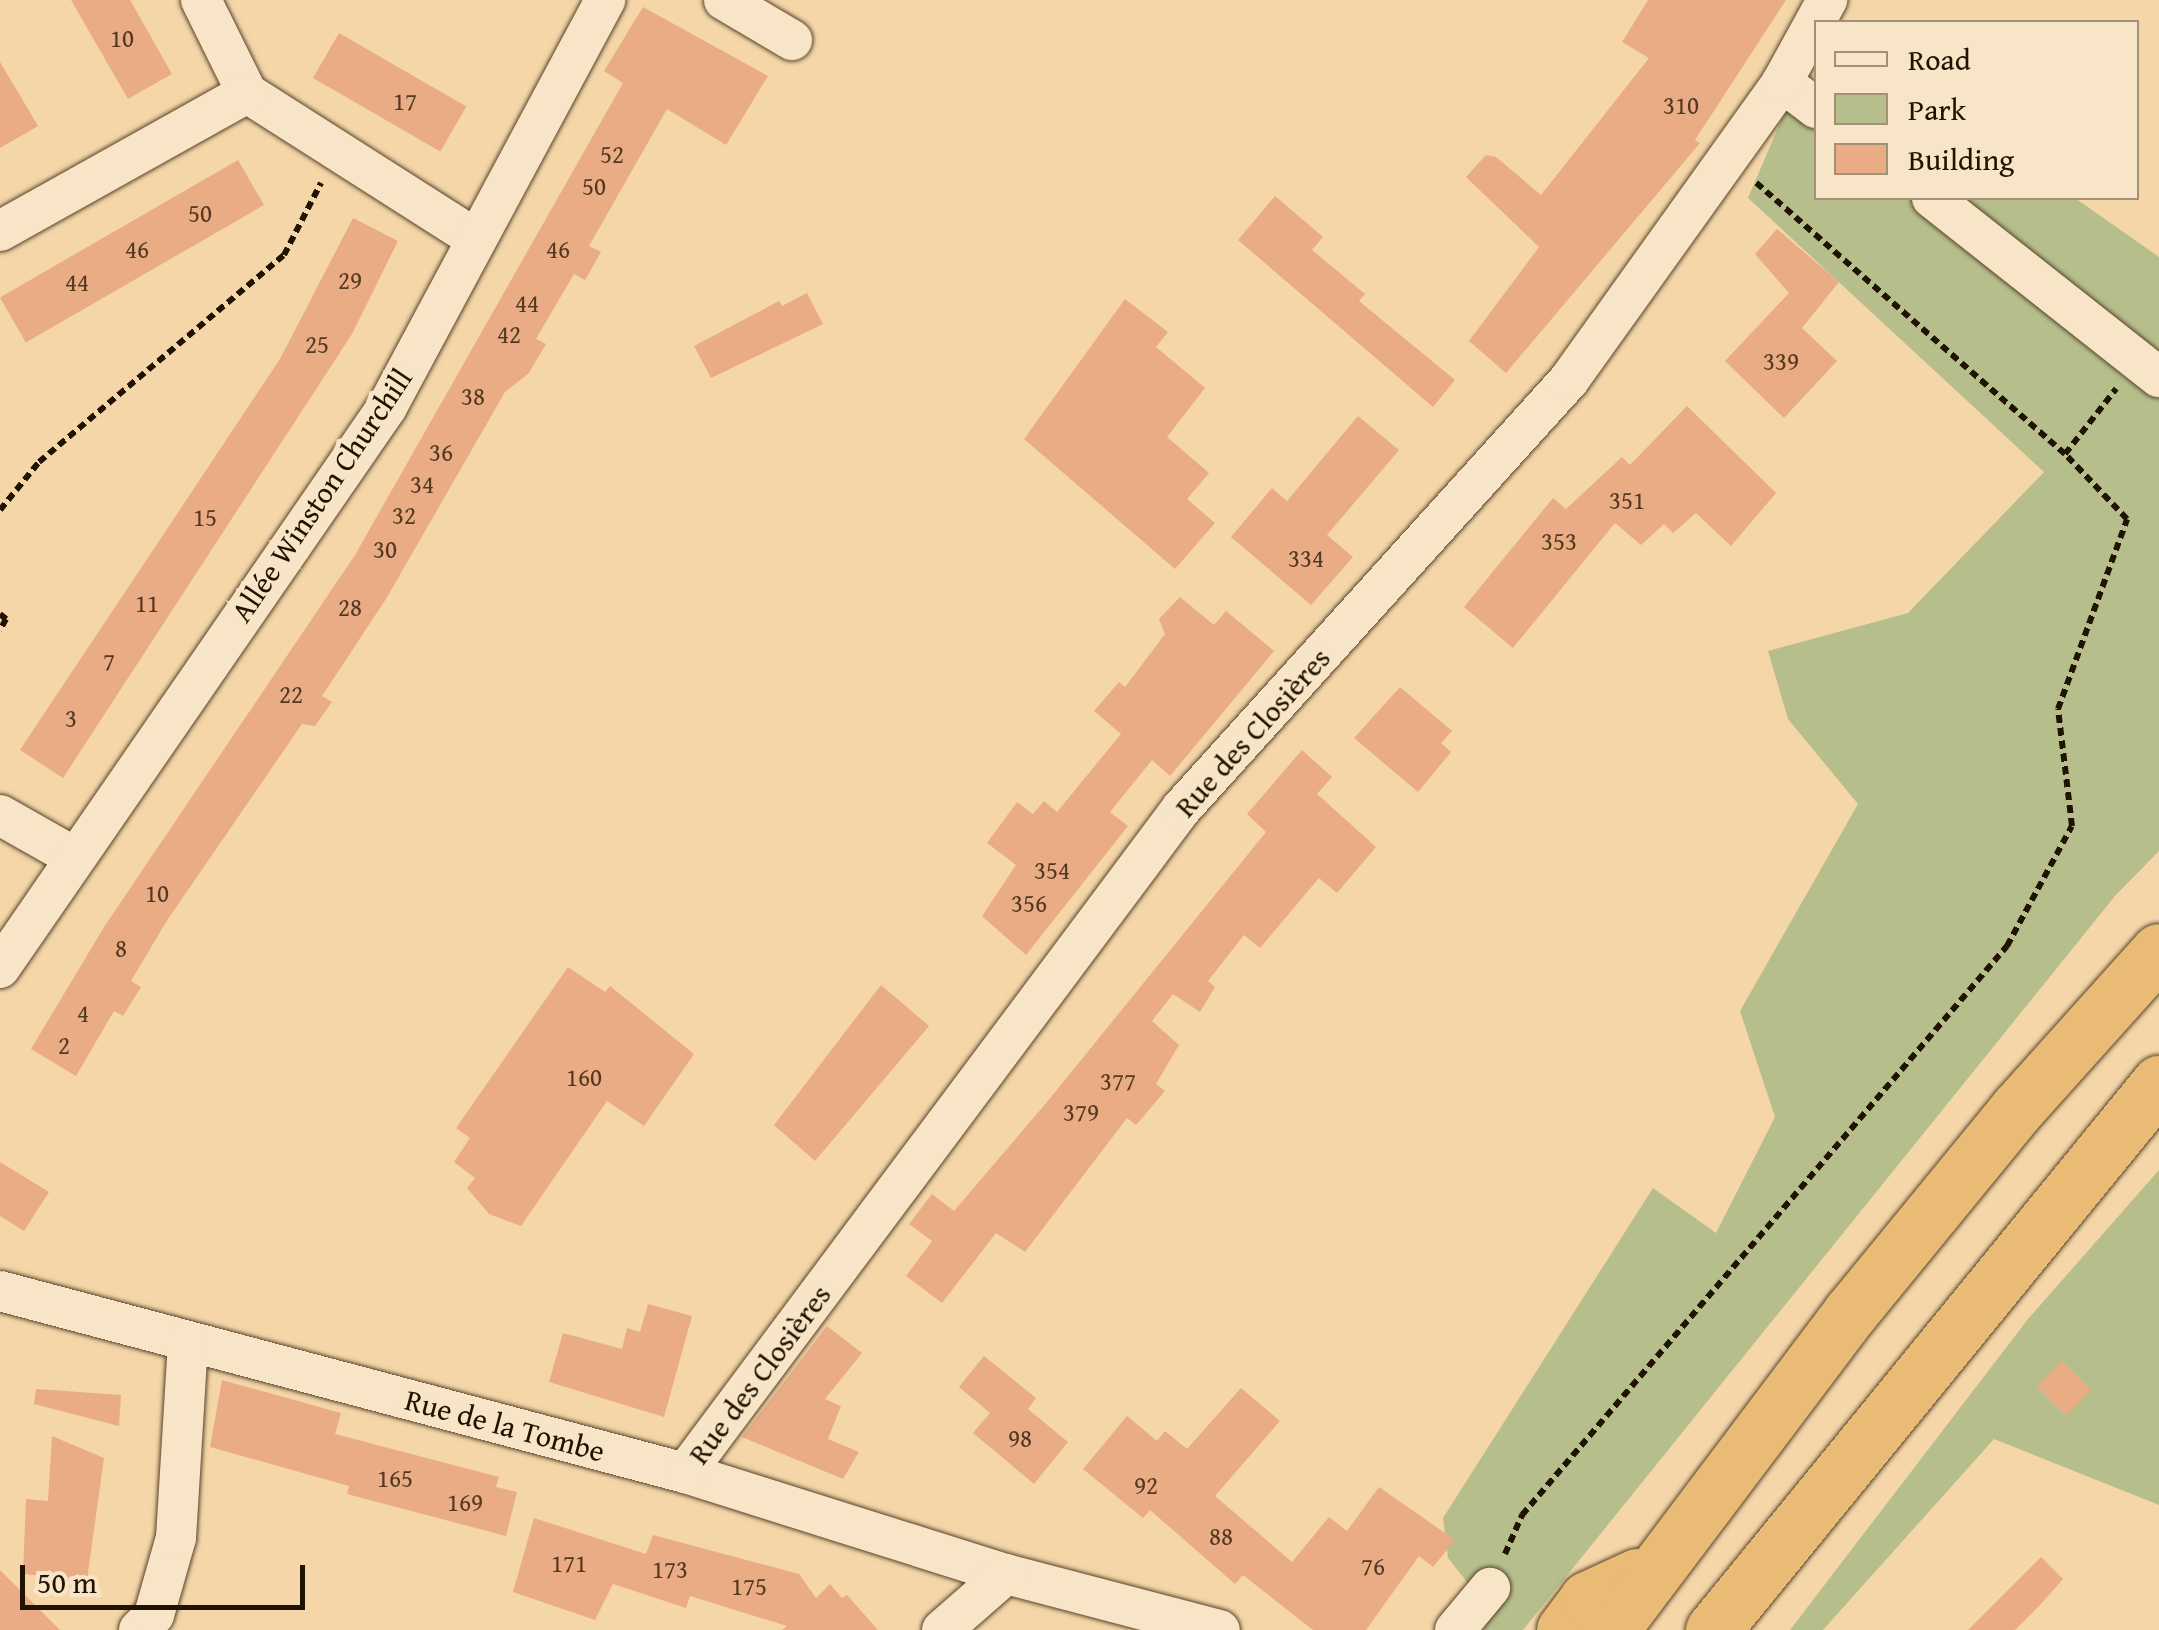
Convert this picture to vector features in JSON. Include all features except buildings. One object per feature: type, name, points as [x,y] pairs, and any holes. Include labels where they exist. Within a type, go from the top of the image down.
[{"type":"highway","points":[[1611,1630],[1653,1569],[2005,1123],[2159,951]]},
{"type":"highway","points":[[1712,1630],[2159,1082]]},
{"type":"highway","points":[[1564,1630],[1588,1599],[1653,1569]]},
{"type":"street","points":[[201,0],[247,93],[474,237]]},
{"type":"street","name":"Allée Winston Churchill","points":[[0,968],[387,407],[474,237],[605,0]]},
{"type":"street","points":[[724,0],[792,40]]},
{"type":"street","name":"Rue des Closières","points":[[685,1473],[1181,809],[1569,380],[1782,82],[1814,25]]},
{"type":"street","points":[[1782,82],[1814,106]]},
{"type":"street","points":[[0,231],[247,93]]},
{"type":"street","points":[[1935,200],[2149,369]]},
{"type":"street","points":[[0,815],[74,857]]},
{"type":"street","name":"Rue de la Tombe","points":[[0,1291],[685,1473],[1006,1574],[1220,1630]]},
{"type":"street","points":[[139,1630],[154,1615],[176,1538],[188,1342]]},
{"type":"street","points":[[942,1630],[1006,1574]]},
{"type":"street","points":[[1455,1630],[1490,1588]]},
{"type":"path","points":[[0,510],[39,462],[284,255],[337,150]]},
{"type":"path","points":[[1490,1588],[1522,1515],[2008,946],[2072,826],[2058,709],[2126,519],[2065,454],[1728,158]]},
{"type":"path","points":[[2065,454],[2149,369]]},
{"type":"path","points":[[0,614],[6,619],[0,630]]},
{"type":"green space","points":[[1789,102],[1814,121],[1814,200],[1916,200],[2159,387],[2159,851],[2115,896],[1523,1630],[1483,1630],[1493,1615],[1448,1558],[1443,1518],[1653,1188],[1716,1233],[1775,1117],[1740,1011],[1858,804],[1788,719],[1768,651],[1908,613],[2044,472],[1748,198]]},
{"type":"green space","points":[[1957,200],[2078,200],[2159,257],[2159,360]]},
{"type":"green space","points":[[2159,1170],[2159,1505],[1994,1439],[1823,1630],[1790,1630],[2028,1319]]}]
